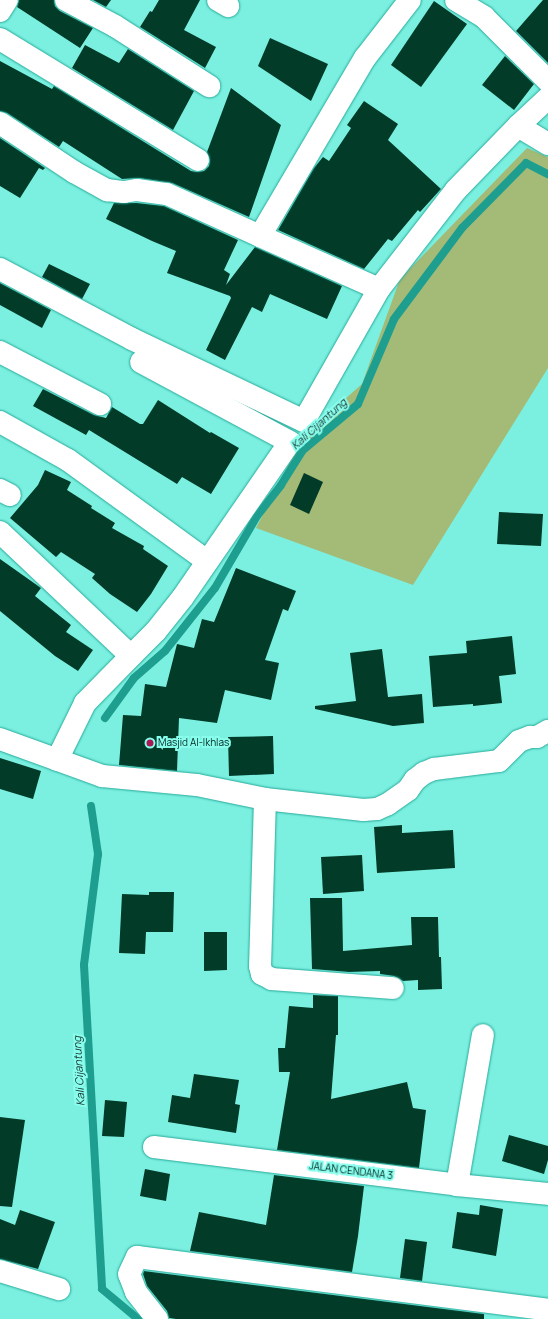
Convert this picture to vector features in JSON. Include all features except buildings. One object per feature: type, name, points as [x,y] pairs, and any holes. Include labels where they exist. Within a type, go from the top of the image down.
[{"type":"street","points":[[0,11],[7,0]]},
{"type":"street","points":[[66,0],[115,26],[209,86]]},
{"type":"street","points":[[260,236],[365,58],[410,0]]},
{"type":"street","points":[[456,0],[484,17],[548,81]]},
{"type":"street","points":[[0,39],[198,160]]},
{"type":"street","points":[[0,269],[132,339],[304,421],[379,290],[456,190],[518,126],[548,98]]},
{"type":"street","points":[[0,123],[74,172],[107,190],[124,192],[137,190],[167,194],[379,290]]},
{"type":"street","points":[[518,126],[548,144]]},
{"type":"street","points":[[0,352],[100,404]]},
{"type":"street","points":[[63,762],[85,703],[156,631],[183,597],[290,442],[141,362]]},
{"type":"street","points":[[0,422],[68,460],[207,561]]},
{"type":"street","points":[[0,532],[131,656]]},
{"type":"street","points":[[0,739],[102,776],[143,782],[197,785],[265,799],[346,808],[377,809],[408,790],[415,780],[424,773],[434,769],[499,760],[519,740],[537,737],[548,730]]},
{"type":"street","points":[[265,799],[260,966],[262,974],[272,979],[393,988]]},
{"type":"street","points":[[457,1185],[483,1035]]},
{"type":"street","name":"JALAN CENDANA 3","points":[[154,1147],[457,1185],[548,1194]]},
{"type":"street","points":[[157,1319],[136,1292],[129,1274],[137,1257],[548,1310]]},
{"type":"street","points":[[0,1271],[59,1289]]},
{"type":"green space","points":[[527,148],[548,157],[548,368],[413,585],[256,528],[303,436],[362,384],[400,279]]},
{"type":"waterway","name":"Kali Cijantung","points":[[105,718],[134,678],[165,651],[215,588],[257,516],[281,485],[302,451],[358,404],[394,319],[462,228],[526,163],[548,174]]},
{"type":"waterway","name":"Kali Cijantung","points":[[91,806],[98,854],[84,965],[102,1289],[138,1319]]},
{"type":"place","name":"Masjid Al-Ikhlas","points":[[150,743]]}]
